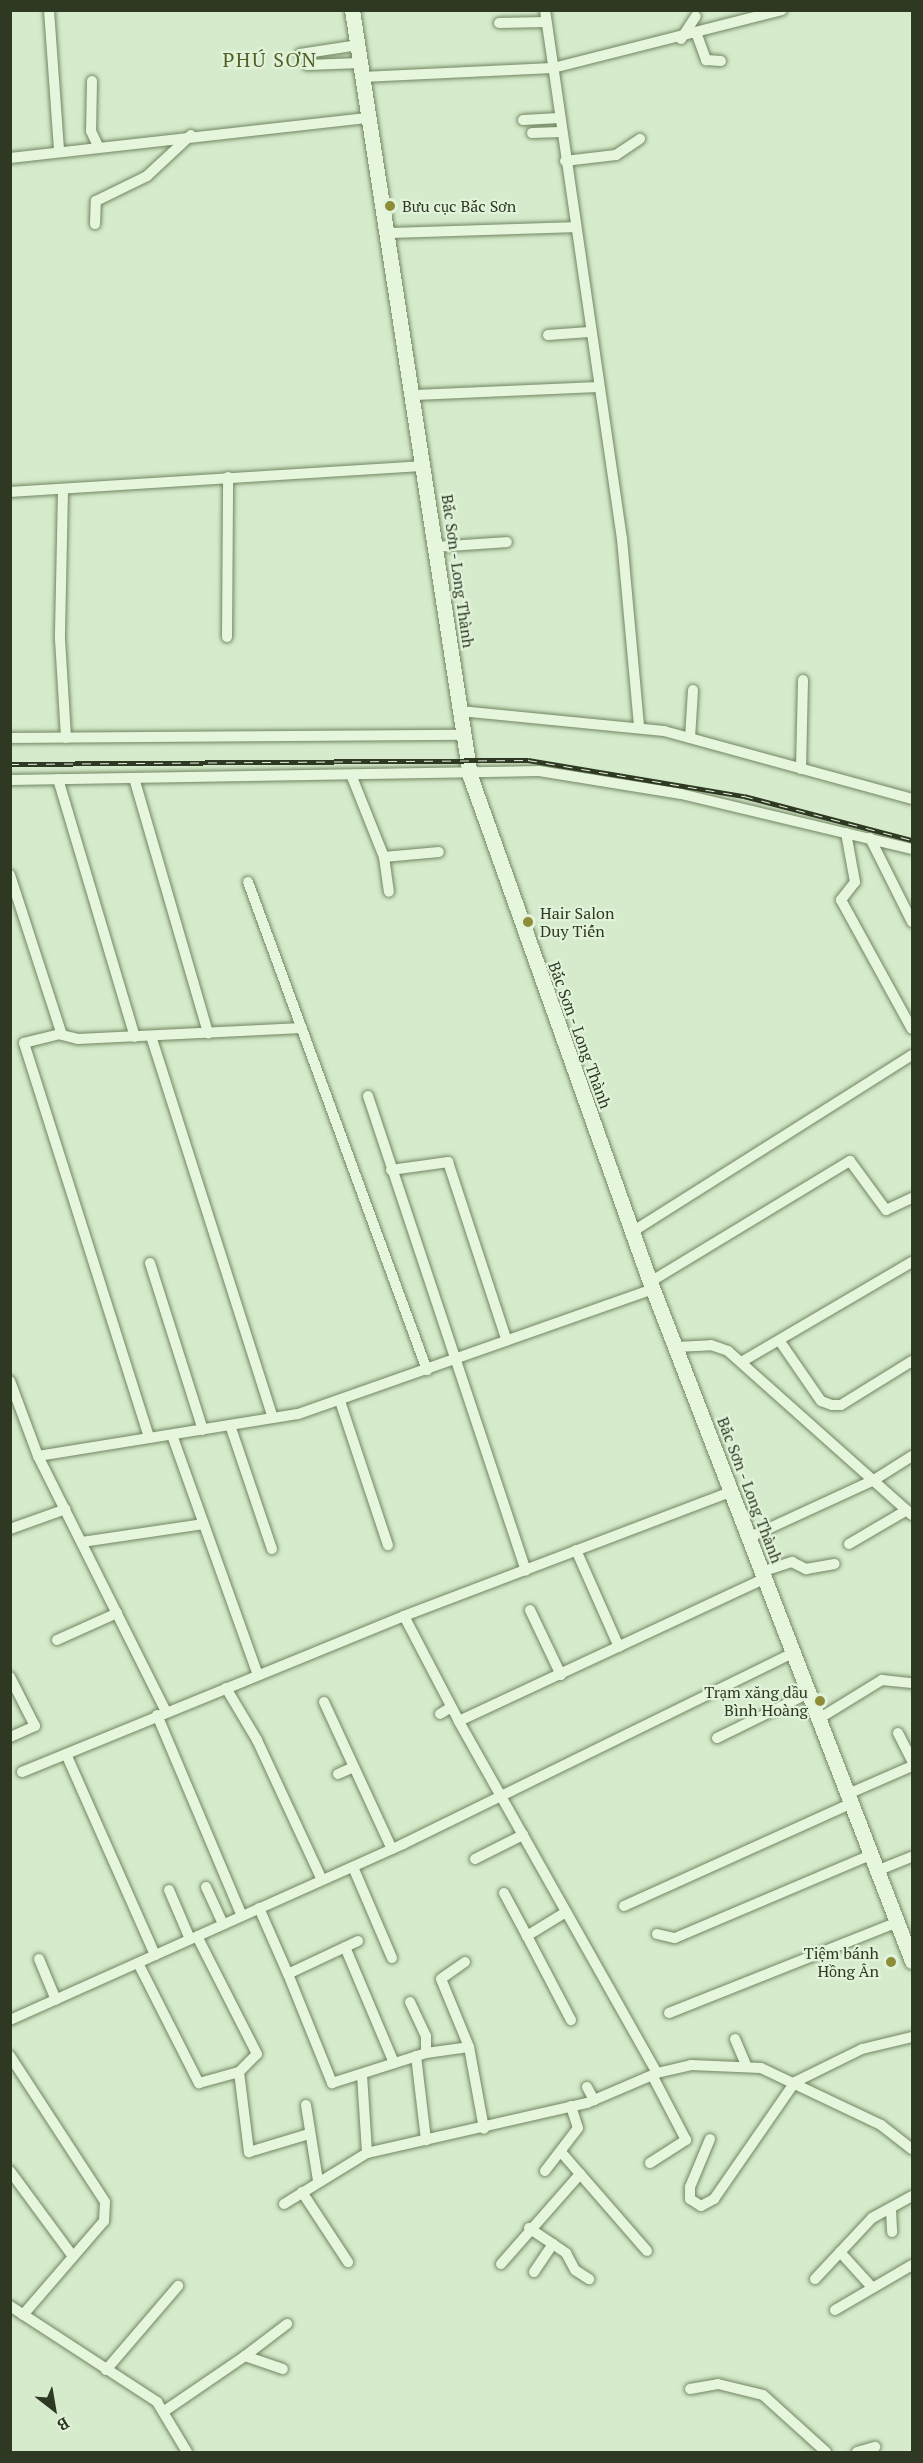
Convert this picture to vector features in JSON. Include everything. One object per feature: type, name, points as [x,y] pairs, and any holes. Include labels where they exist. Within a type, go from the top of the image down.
[{"type":"main road","name":"Bắc Sơn - Long Thành","points":[[352,10],[414,395],[462,735],[470,776],[652,1286],[898,1922],[910,1944],[912,1961]]},
{"type":"street","points":[[49,10],[59,151]]},
{"type":"street","points":[[545,10],[589,332],[622,539],[639,727]]},
{"type":"street","points":[[307,65],[361,70],[553,68],[697,35],[782,10]]},
{"type":"street","points":[[681,39],[696,16]]},
{"type":"street","points":[[500,23],[546,22]]},
{"type":"street","points":[[697,35],[706,60],[721,61]]},
{"type":"street","points":[[300,54],[357,45]]},
{"type":"street","points":[[92,81],[91,130],[98,146]]},
{"type":"street","points":[[10,158],[191,135],[369,118]]},
{"type":"street","points":[[524,120],[559,118]]},
{"type":"street","points":[[532,133],[561,132]]},
{"type":"street","points":[[95,224],[96,201],[147,176],[191,135]]},
{"type":"street","points":[[565,161],[616,155],[640,139]]},
{"type":"street","points":[[387,233],[574,227]]},
{"type":"street","points":[[548,335],[589,332]]},
{"type":"street","points":[[414,395],[599,387]]},
{"type":"street","points":[[10,492],[424,466]]},
{"type":"street","points":[[226,637],[228,477]]},
{"type":"street","points":[[63,490],[60,627],[66,738]]},
{"type":"street","points":[[436,547],[507,542]]},
{"type":"street","points":[[801,769],[803,680]]},
{"type":"street","points":[[690,738],[693,690]]},
{"type":"street","points":[[460,711],[639,727],[690,738],[912,799]]},
{"type":"street","points":[[10,738],[462,735]]},
{"type":"street","points":[[10,780],[470,776],[513,770],[584,776],[912,849]]},
{"type":"street","points":[[351,777],[384,857],[389,892]]},
{"type":"street","points":[[135,778],[208,1033]]},
{"type":"street","points":[[58,779],[135,1037]]},
{"type":"street","points":[[846,833],[855,882],[841,900],[912,1029]]},
{"type":"street","points":[[870,838],[912,922]]},
{"type":"street","points":[[384,857],[439,852]]},
{"type":"street","points":[[10,875],[60,1034]]},
{"type":"street","points":[[248,882],[427,1370]]},
{"type":"street","points":[[60,1034],[78,1039],[302,1028]]},
{"type":"street","points":[[60,1034],[56,1040],[24,1043],[149,1438]]},
{"type":"street","points":[[151,1036],[273,1418]]},
{"type":"street","points":[[632,1232],[912,1055]]},
{"type":"street","points":[[368,1096],[526,1570]]},
{"type":"street","points":[[38,1456],[273,1418],[340,1401],[507,1341],[652,1286],[850,1161],[886,1210],[912,1198]]},
{"type":"street","points":[[391,1170],[448,1162],[507,1341]]},
{"type":"street","points":[[743,1361],[781,1343],[912,1262]]},
{"type":"street","points":[[150,1263],[203,1430]]},
{"type":"street","points":[[781,1343],[821,1401],[832,1405],[841,1405],[912,1361]]},
{"type":"street","points":[[676,1347],[711,1345],[743,1361],[910,1513],[849,1544]]},
{"type":"street","points":[[10,1381],[16,1414],[117,1613],[162,1714],[242,1916]]},
{"type":"street","points":[[340,1401],[388,1545]]},
{"type":"street","points":[[230,1425],[272,1549]]},
{"type":"street","points":[[172,1435],[258,1675]]},
{"type":"street","points":[[748,1538],[874,1480],[912,1456]]},
{"type":"street","points":[[22,1772],[404,1616],[731,1492]]},
{"type":"street","points":[[10,1529],[66,1509]]},
{"type":"street","points":[[82,1542],[204,1524]]},
{"type":"street","points":[[576,1550],[619,1647]]},
{"type":"street","points":[[459,1721],[561,1675],[792,1562],[806,1569],[835,1564]]},
{"type":"street","points":[[530,1610],[561,1675]]},
{"type":"street","points":[[57,1640],[117,1613]]},
{"type":"street","points":[[404,1616],[450,1708],[655,2074],[686,2140],[650,2163]]},
{"type":"street","points":[[10,2020],[392,1849],[793,1653]]},
{"type":"street","points":[[10,1677],[35,1726],[10,1737]]},
{"type":"street","points":[[820,1718],[882,1680],[912,1683]]},
{"type":"street","points":[[226,1688],[257,1740],[322,1880]]},
{"type":"street","points":[[717,1738],[809,1693]]},
{"type":"street","points":[[324,1702],[392,1849]]},
{"type":"street","points":[[440,1714],[450,1708]]},
{"type":"street","points":[[898,1733],[912,1761]]},
{"type":"street","points":[[66,1754],[155,1955]]},
{"type":"street","points":[[624,1906],[912,1766]]},
{"type":"street","points":[[338,1774],[354,1767]]},
{"type":"street","points":[[475,1859],[523,1835]]},
{"type":"street","points":[[657,1934],[675,1938],[873,1854]]},
{"type":"street","points":[[879,1870],[912,1857]]},
{"type":"street","points":[[352,1866],[392,1958]]},
{"type":"street","points":[[206,1887],[223,1924]]},
{"type":"street","points":[[138,1963],[199,2083],[239,2072],[257,2054],[169,1890]]},
{"type":"street","points":[[504,1893],[571,2020]]},
{"type":"street","points":[[260,1908],[332,2082],[362,2075],[421,2054],[469,2047]]},
{"type":"street","points":[[527,1936],[566,1912]]},
{"type":"street","points":[[669,2013],[898,1922]]},
{"type":"street","points":[[288,1974],[358,1941]]},
{"type":"street","points":[[345,1947],[394,2063]]},
{"type":"street","points":[[39,1959],[56,2000]]},
{"type":"street","points":[[465,1962],[441,1979],[469,2047],[484,2129]]},
{"type":"street","points":[[410,2002],[426,2036],[421,2054],[426,2140]]},
{"type":"street","points":[[710,2139],[690,2187],[690,2199],[701,2206],[714,2199],[795,2082],[862,2049],[912,2037]]},
{"type":"street","points":[[735,2039],[746,2065]]},
{"type":"street","points":[[10,2056],[105,2202],[104,2222],[72,2255],[23,2315]]},
{"type":"street","points":[[284,2204],[367,2153],[484,2129],[594,2100],[655,2074],[691,2065],[746,2065],[795,2082],[881,2124],[912,2149]]},
{"type":"street","points":[[239,2072],[249,2152],[309,2134]]},
{"type":"street","points":[[362,2075],[367,2153]]},
{"type":"street","points":[[587,2087],[594,2100]]},
{"type":"street","points":[[306,2105],[318,2181]]},
{"type":"street","points":[[545,2171],[578,2128],[571,2106]]},
{"type":"street","points":[[561,2152],[646,2251]]},
{"type":"street","points":[[10,2171],[72,2255]]},
{"type":"street","points":[[501,2264],[529,2228],[580,2174]]},
{"type":"street","points":[[302,2192],[348,2262]]},
{"type":"street","points":[[815,2279],[878,2213],[891,2210],[912,2196]]},
{"type":"street","points":[[891,2210],[892,2232]]},
{"type":"street","points":[[529,2228],[553,2244],[589,2279]]},
{"type":"street","points":[[534,2272],[553,2244]]},
{"type":"street","points":[[840,2252],[870,2285]]},
{"type":"street","points":[[835,2310],[870,2285],[912,2265]]},
{"type":"street","points":[[106,2370],[178,2286]]},
{"type":"street","points":[[10,2306],[166,2410],[187,2452]]},
{"type":"street","points":[[166,2410],[287,2324]]},
{"type":"street","points":[[245,2356],[283,2369]]},
{"type":"street","points":[[690,2389],[718,2384],[762,2395],[826,2452]]},
{"type":"street","points":[[857,2452],[875,2447]]},
{"type":"railway","points":[[10,764],[528,760],[744,796],[912,840]]},
{"type":"place","name":"Bưu cục Bắc Sơn","points":[[390,206]]},
{"type":"place","name":"Hair Salon Duy Tiến","points":[[528,922]]},
{"type":"place","name":"Trạm xăng dầu Bình Hoàng","points":[[820,1701]]},
{"type":"place","name":"Tiệm bánh Hồng Ân","points":[[891,1962]]},
{"type":"district","name":"PHÚ SƠN","points":[[270,59]]}]
